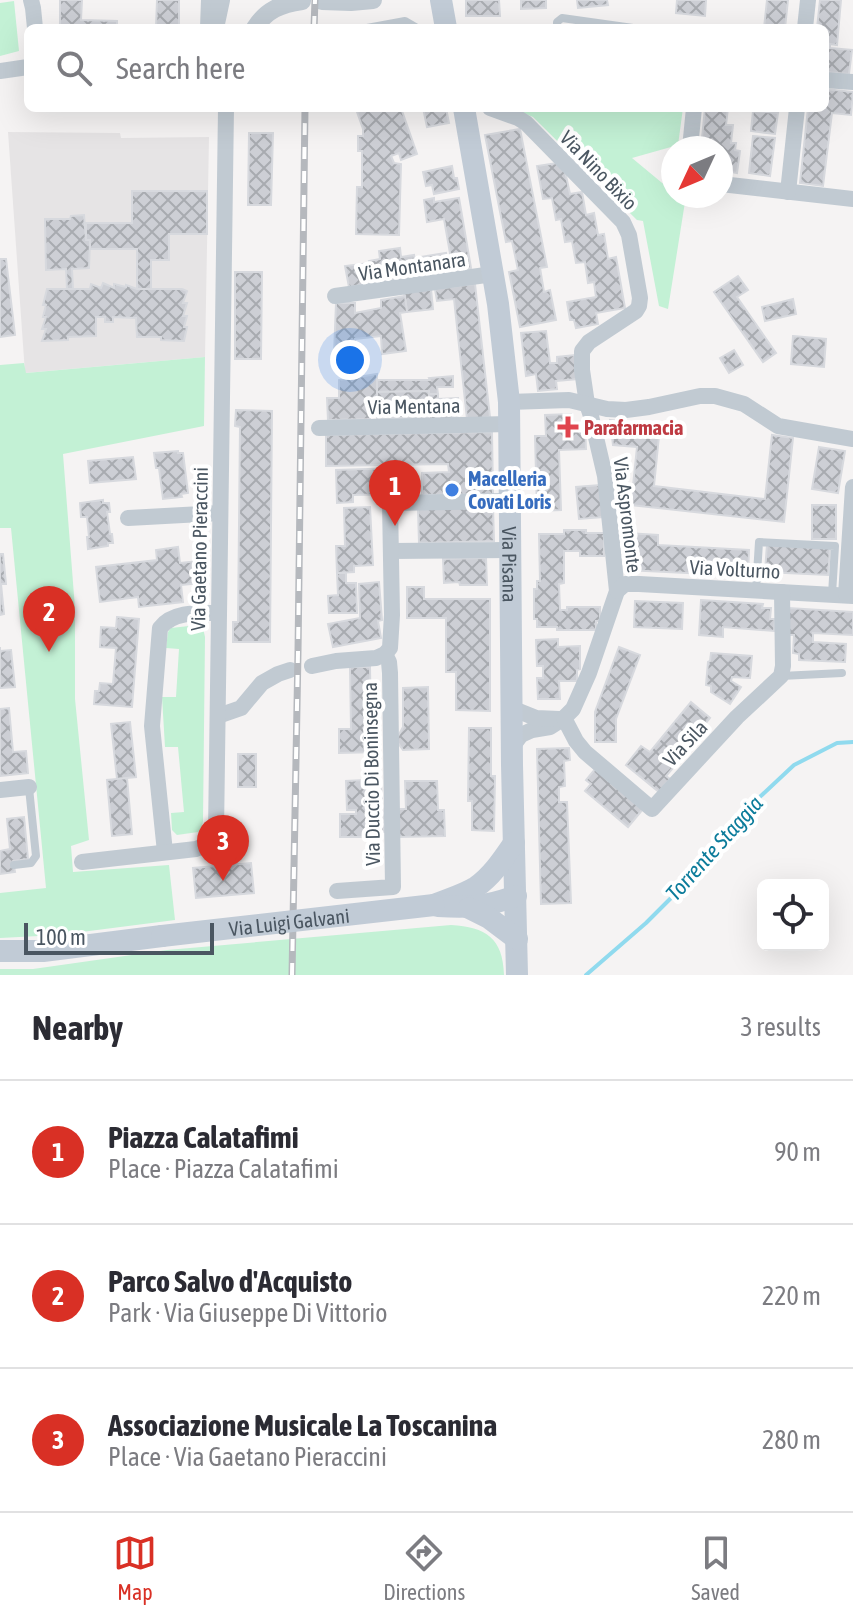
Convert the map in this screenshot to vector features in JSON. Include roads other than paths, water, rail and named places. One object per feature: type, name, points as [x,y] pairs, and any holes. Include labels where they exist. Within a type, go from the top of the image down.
[{"type":"main road","points":[[446,24],[447,0]]},
{"type":"main road","points":[[447,0],[453,24]]},
{"type":"main road","name":"Via Pisana","points":[[465,112],[504,343],[510,413],[511,708],[517,975]]},
{"type":"main road","name":"Via Luigi Galvani","points":[[0,951],[43,951],[471,899],[514,843]]},
{"type":"main road","points":[[516,896],[489,889],[471,899],[517,945]]},
{"type":"street","points":[[31,0],[35,24]]},
{"type":"street","points":[[208,24],[209,0]]},
{"type":"street","points":[[216,24],[221,0]]},
{"type":"street","points":[[322,1],[373,0]]},
{"type":"street","points":[[805,24],[808,0]]},
{"type":"street","points":[[259,24],[272,9],[302,1]]},
{"type":"street","points":[[0,71],[24,68]]},
{"type":"street","points":[[829,80],[853,82]]},
{"type":"street","name":"Via Nino Bixio","points":[[501,112],[526,123],[623,222],[628,232],[639,306],[631,316],[583,349],[581,363],[587,404]]},
{"type":"street","points":[[691,136],[694,112]]},
{"type":"street","points":[[788,192],[797,112]]},
{"type":"street","name":"Via Gaetano Pieraccini","points":[[82,862],[204,847],[215,835],[224,113]]},
{"type":"street","points":[[733,185],[853,199]]},
{"type":"street","name":"Via Montanara","points":[[335,296],[493,274]]},
{"type":"street","name":"Via Mentana","points":[[319,428],[510,413],[565,400],[626,410],[694,396],[715,396],[744,404],[778,426],[853,439]]},
{"type":"street","name":"Via Aspromonte","points":[[564,718],[580,696],[617,591],[607,490],[587,404]]},
{"type":"street","points":[[844,595],[853,487]]},
{"type":"street","name":"Via Duccio Di Boninsegna","points":[[312,666],[372,659],[385,654],[392,644],[390,503],[510,501]]},
{"type":"street","points":[[128,518],[220,513]]},
{"type":"street","points":[[391,551],[511,550]]},
{"type":"street","name":"Via Volturno","points":[[617,591],[624,585],[636,584],[844,595]]},
{"type":"street","points":[[781,676],[782,592]]},
{"type":"street","points":[[165,852],[152,726],[160,628],[176,617],[218,613]]},
{"type":"street","name":"Via Duccio Di Boninsegna","points":[[337,891],[393,887],[390,673],[385,654]]},
{"type":"street","points":[[218,716],[241,708],[262,683],[290,670]]},
{"type":"street","name":"Via Sila","points":[[564,718],[585,752],[652,809],[737,717],[781,676]]},
{"type":"street","points":[[511,708],[536,718],[564,718]]},
{"type":"street","points":[[512,747],[525,733],[550,727],[564,718]]},
{"type":"street","points":[[0,790],[29,787]]},
{"type":"lane","points":[[557,24],[562,18],[605,24]]},
{"type":"lane","points":[[389,24],[405,21],[412,24]]},
{"type":"lane","points":[[756,590],[759,542],[835,546],[844,595]]},
{"type":"lane","points":[[781,676],[842,673]]},
{"type":"lane","points":[[14,865],[31,863],[36,856],[29,787]]},
{"type":"waterway","name":"Torrente Staggia","points":[[586,975],[680,889],[747,809],[794,765],[837,743],[853,742]]},
{"type":"railway","points":[[314,24],[315,0]]},
{"type":"railway","points":[[292,975],[305,112]]},
{"type":"place","name":"Parafarmacia","points":[[568,427]]},
{"type":"place","name":"Macelleria Covati Loris","points":[[452,490]]},
{"type":"place","name":"Piazza Calatafimi","points":[[395,526]]},
{"type":"place","name":"Parco Salvo d'Acquisto","points":[[49,652]]},
{"type":"place","name":"Associazione Musicale La Toscanina","points":[[223,881]]}]
